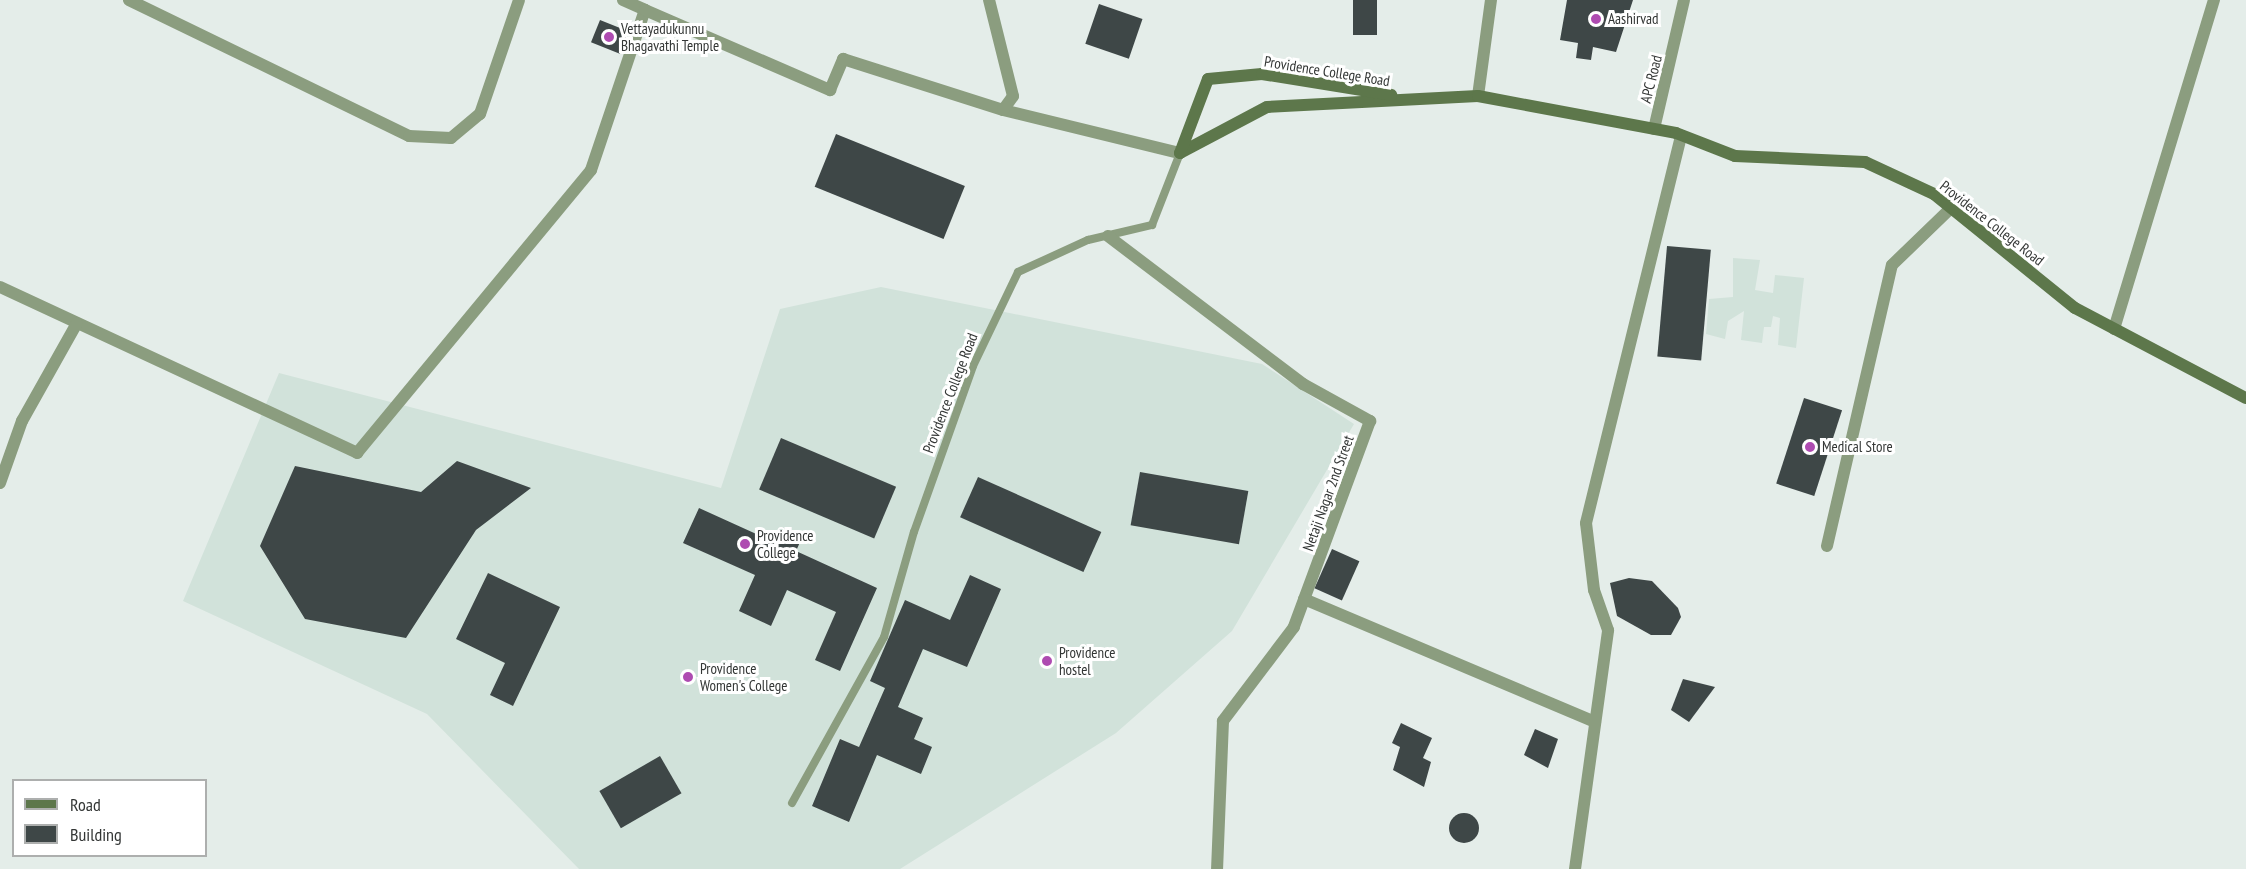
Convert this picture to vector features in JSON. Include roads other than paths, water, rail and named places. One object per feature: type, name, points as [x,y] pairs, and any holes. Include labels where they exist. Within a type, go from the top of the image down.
[{"type":"street","points":[[129,0],[409,136],[451,138],[480,114],[519,0]]},
{"type":"street","points":[[624,0],[830,90],[843,59],[1003,110],[1180,153]]},
{"type":"street","points":[[989,0],[1013,96],[1003,110]]},
{"type":"street","points":[[1478,96],[1491,0]]},
{"type":"street","name":"APC Road","points":[[1654,129],[1684,0]]},
{"type":"street","points":[[2114,329],[2214,0]]},
{"type":"street","points":[[0,287],[357,453],[591,170],[645,10]]},
{"type":"street","name":"Providence College Road","points":[[1180,153],[1208,79],[1262,74],[1413,99]]},
{"type":"street","name":"Providence College Road","points":[[1180,153],[1267,107],[1478,96],[1681,135],[1735,156],[1865,162],[1952,208],[2075,308],[2246,398]]},
{"type":"street","points":[[1575,869],[1608,630],[1594,590],[1586,523],[1681,135]]},
{"type":"street","points":[[1827,546],[1892,265],[1952,208]]},
{"type":"street","name":"Netaji Nagar 2nd Street","points":[[1108,236],[1303,384],[1370,422],[1294,627],[1223,721],[1217,869]]},
{"type":"street","points":[[0,483],[22,421],[77,323]]},
{"type":"street","points":[[1304,599],[1595,722]]},
{"type":"lane","name":"Providence College Road","points":[[792,803],[884,637],[914,532],[973,366],[1018,272],[1108,236],[1152,225],[1180,153]]},
{"type":"place","name":"Aashirvad","points":[[1596,19]]},
{"type":"place","name":"Vettayadukunnu Bhagavathi Temple","points":[[609,37]]},
{"type":"place","name":"Medical Store","points":[[1810,447]]},
{"type":"place","name":"Providence College","points":[[745,544]]},
{"type":"place","name":"Providence hostel","points":[[1047,661]]},
{"type":"place","name":"Providence Women's College","points":[[688,677]]}]
